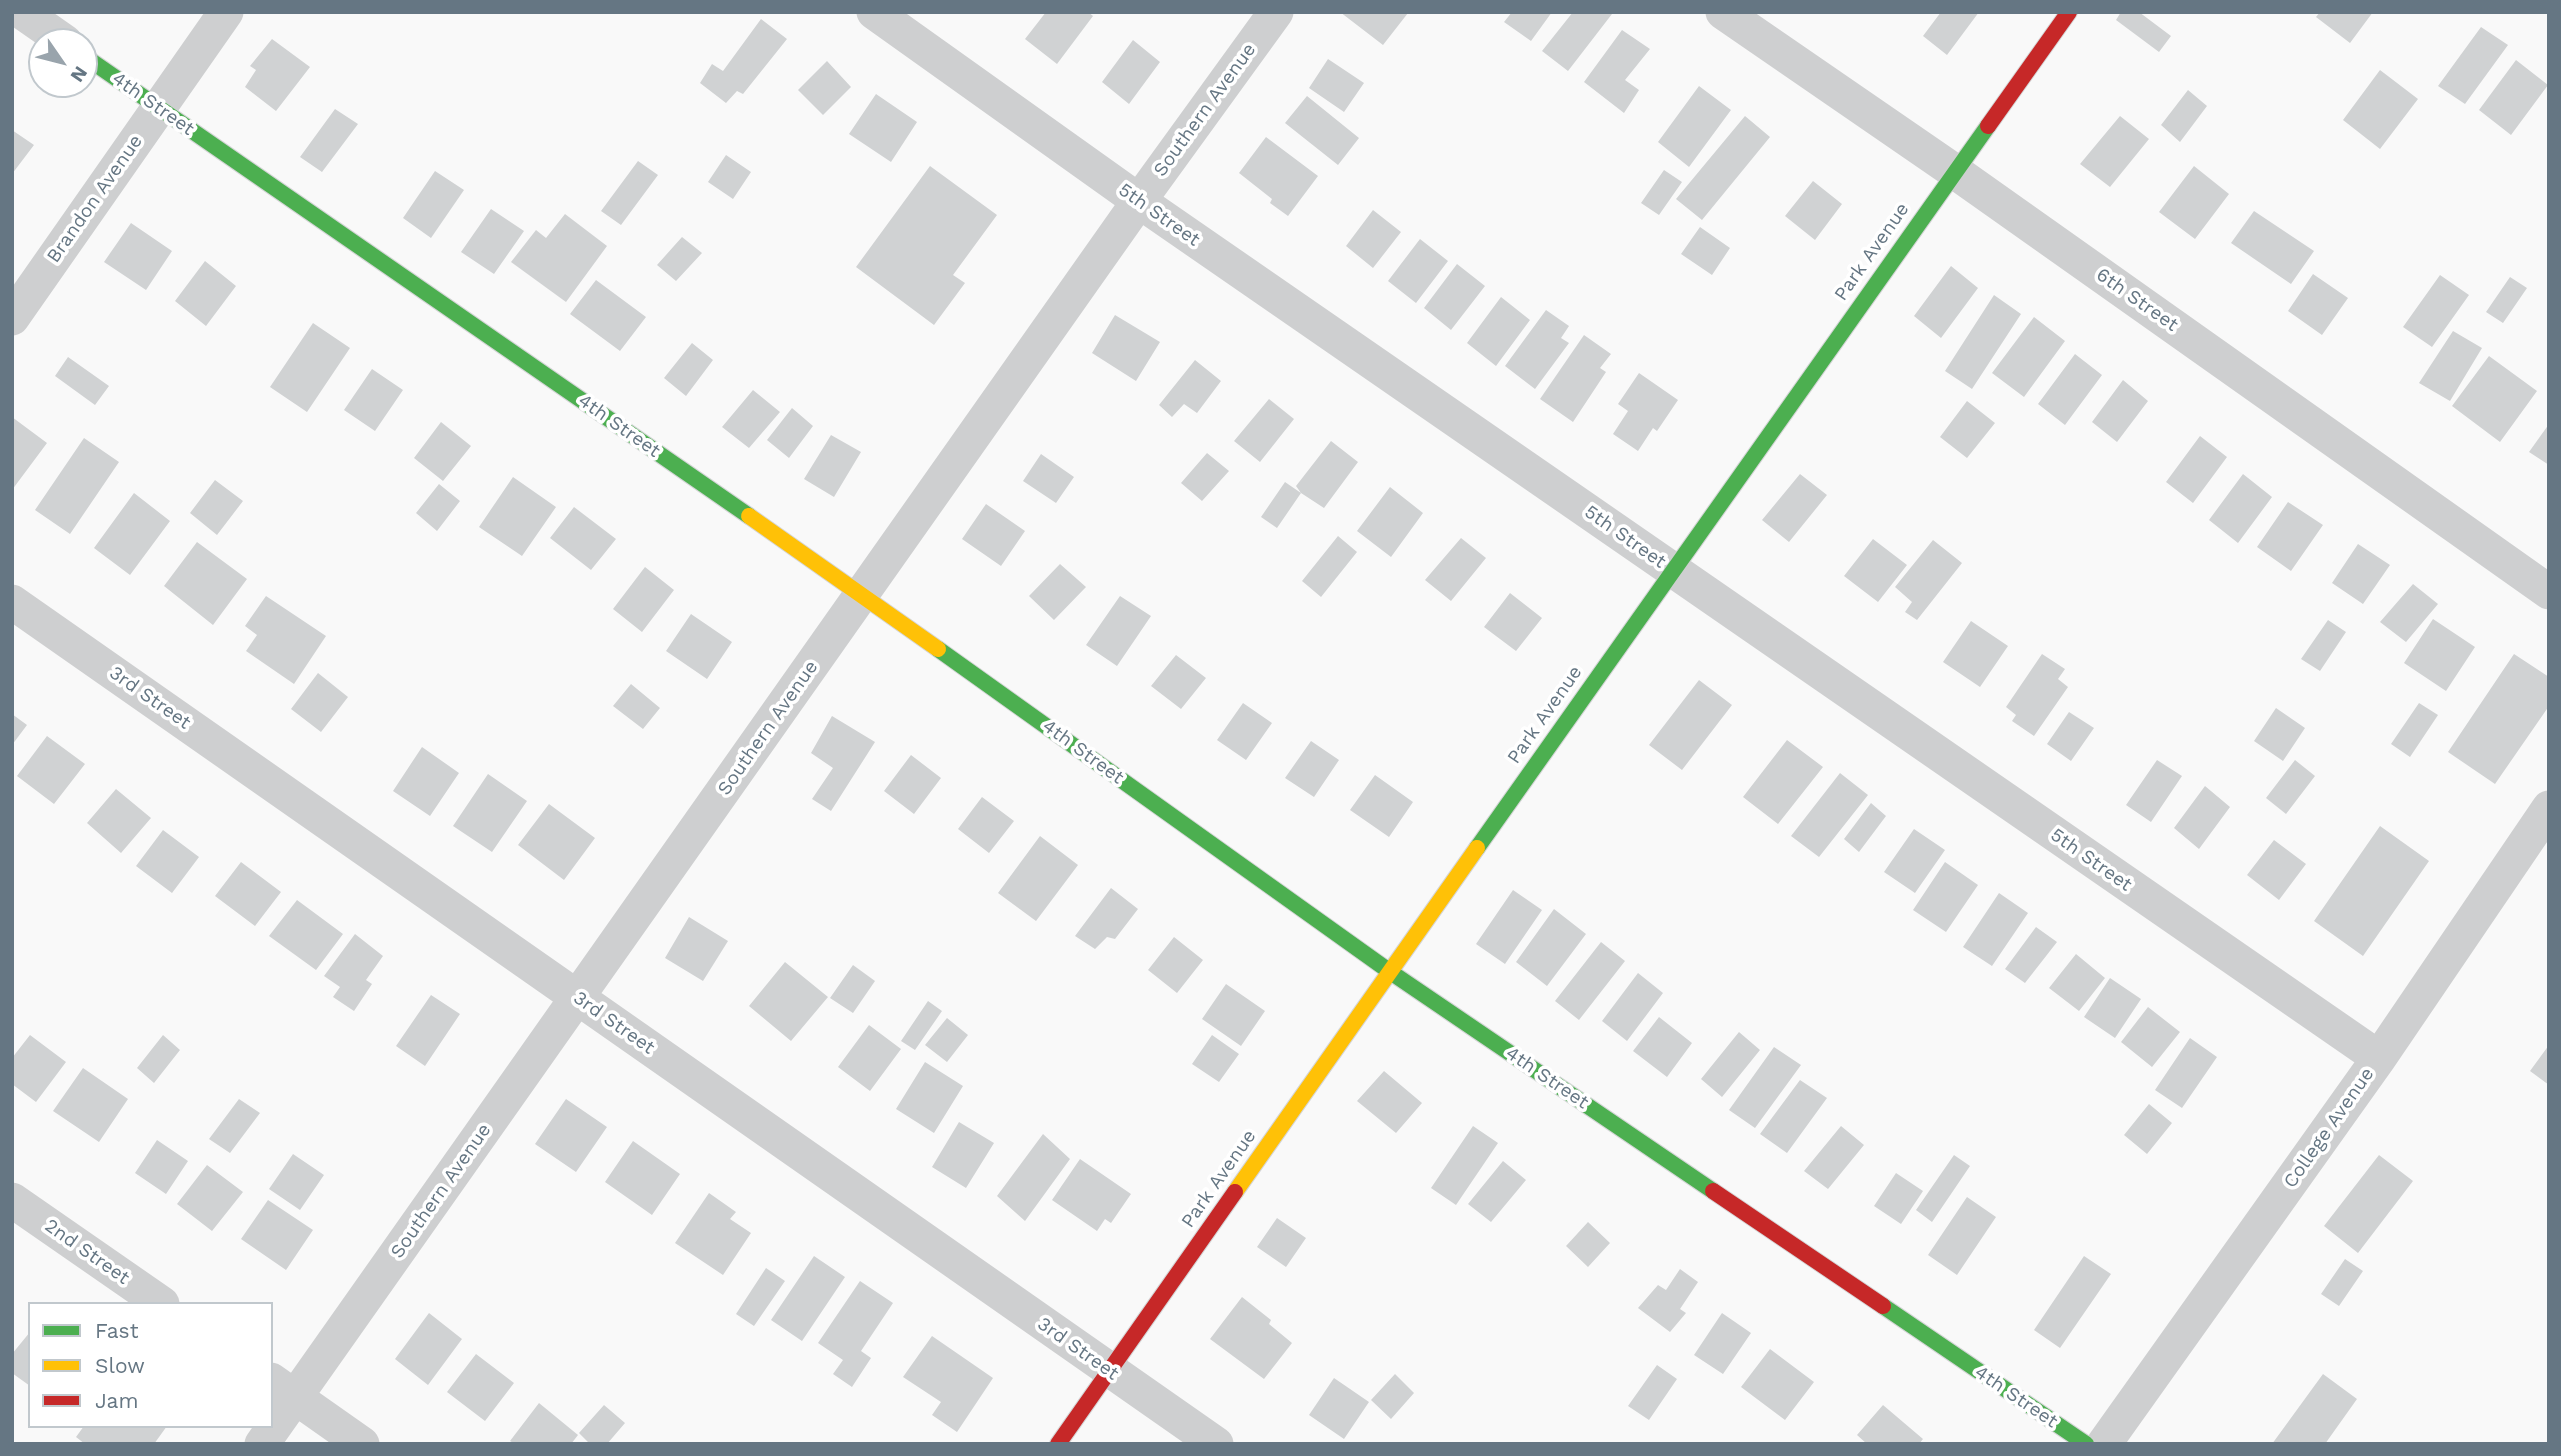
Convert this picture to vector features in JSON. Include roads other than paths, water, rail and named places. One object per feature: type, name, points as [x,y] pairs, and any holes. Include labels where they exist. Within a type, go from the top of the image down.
[{"type":"street","points":[[22,12],[45,28]]},
{"type":"street","name":"Brandon Avenue","points":[[12,318],[226,12]]},
{"type":"street","name":"5th Street","points":[[874,12],[1139,201],[2379,1058]]},
{"type":"street","name":"Southern Avenue","points":[[273,1415],[283,1388],[578,998],[1139,201],[1276,12]]},
{"type":"street","name":"6th Street","points":[[1723,12],[1954,171],[2549,592]]},
{"type":"street","name":"Park Avenue","points":[[1058,1444],[1389,971],[2068,12]]},
{"type":"street","name":"4th Street","points":[[98,66],[862,594],[1389,971],[2086,1444]]},
{"type":"street","name":"3rd Street","points":[[12,602],[1216,1444]]},
{"type":"street","name":"College Avenue","points":[[2104,1444],[2379,1058],[2549,808]]},
{"type":"street","name":"2nd Street","points":[[12,1200],[159,1302]]},
{"type":"street","points":[[283,1388],[362,1444]]}]
